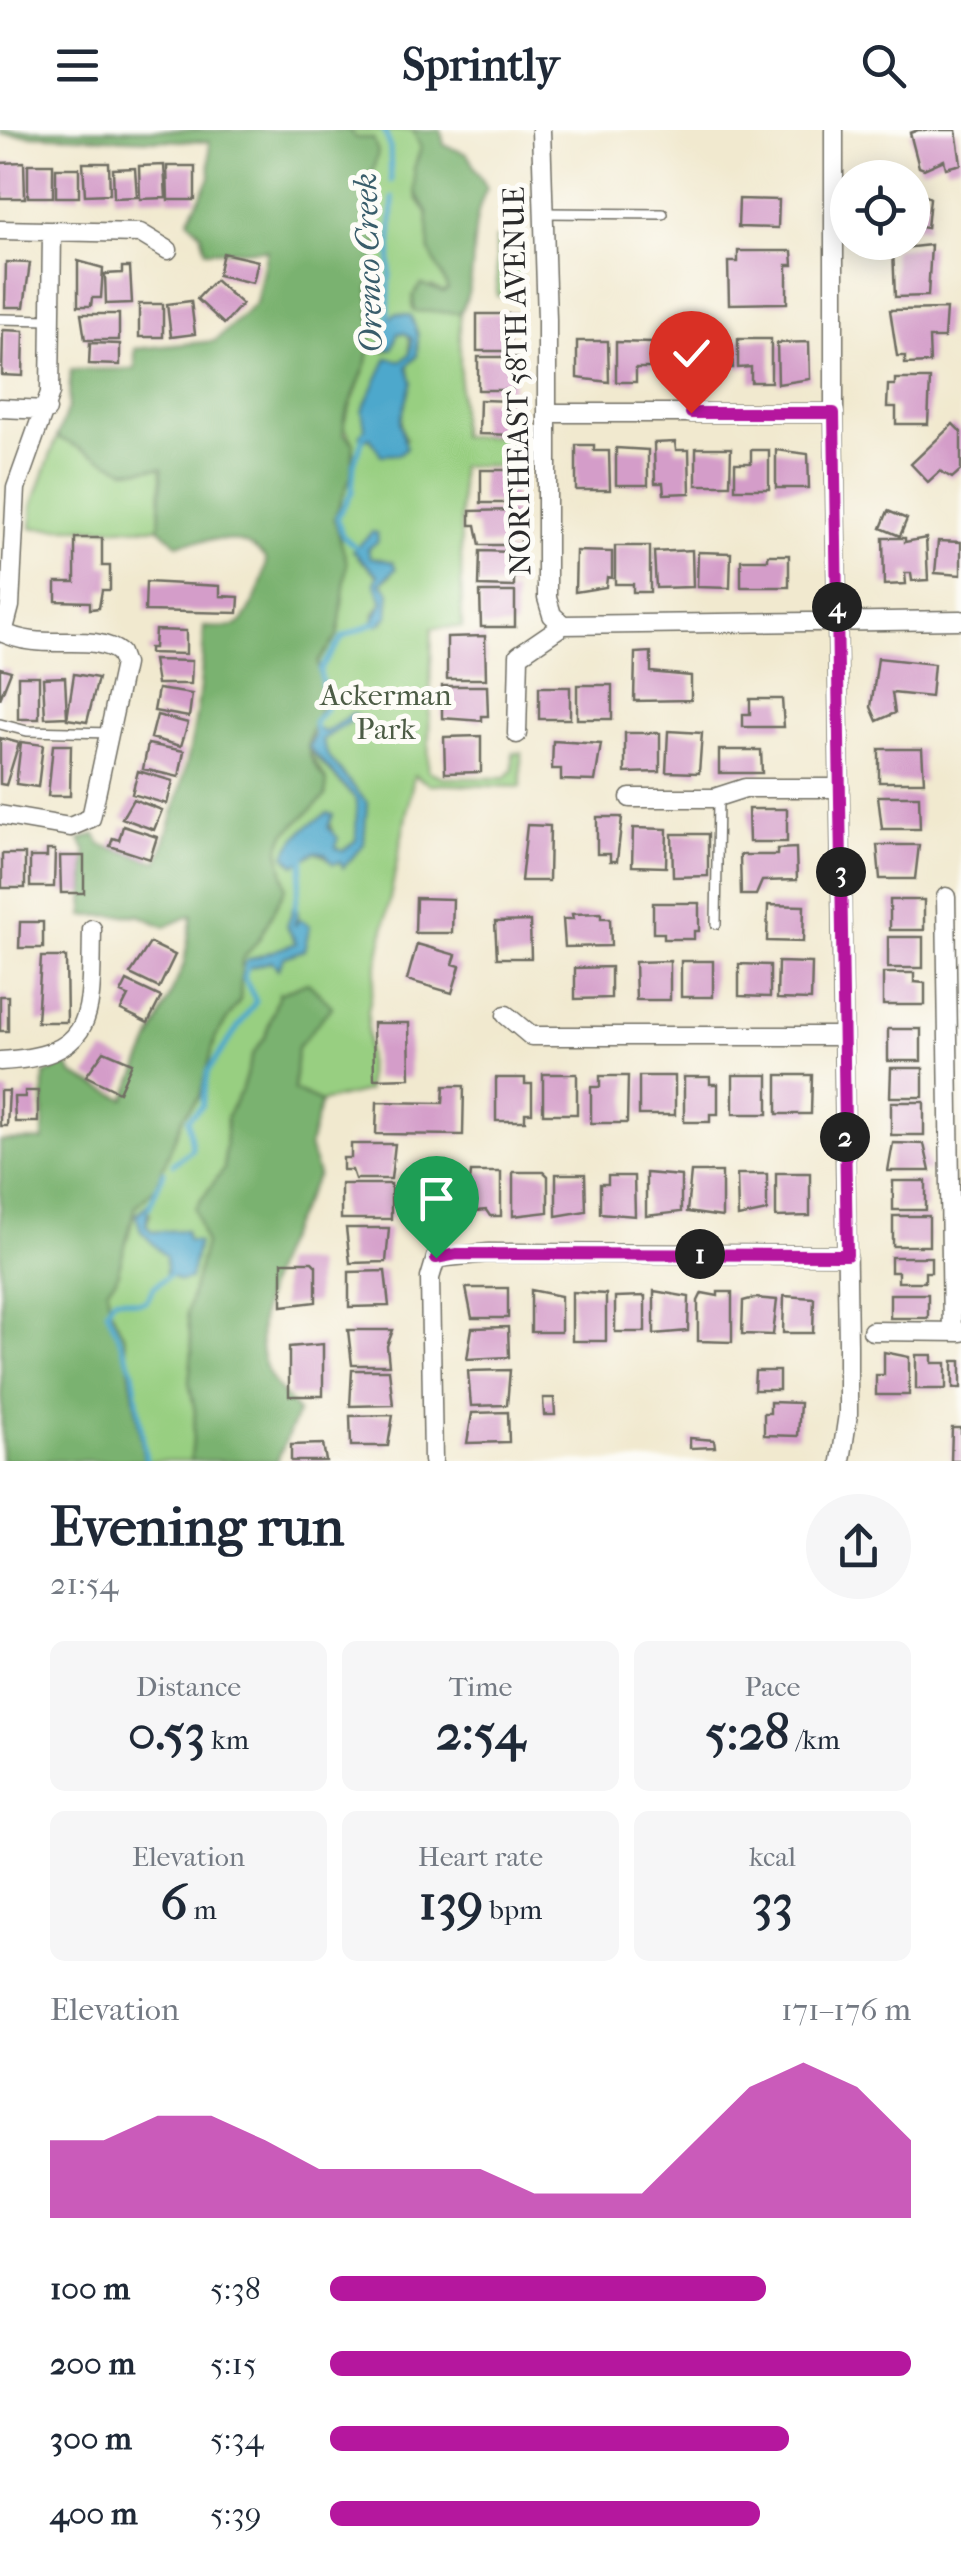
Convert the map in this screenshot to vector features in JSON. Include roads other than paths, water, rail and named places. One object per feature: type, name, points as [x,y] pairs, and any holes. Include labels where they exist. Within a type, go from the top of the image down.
[{"type":"street","name":"NORTHEAST 58TH AVENUE","points":[[541,130],[548,413],[547,598],[552,615],[563,625]]},
{"type":"street","points":[[834,130],[834,413],[848,1330],[848,1414],[841,1461]]},
{"type":"street","points":[[0,230],[140,233],[168,250]]},
{"type":"street","points":[[0,815],[44,824],[82,825],[96,808],[124,675],[120,653],[99,642],[30,644],[1,632],[10,606],[16,488],[47,410],[52,231]]},
{"type":"street","points":[[0,408],[47,410]]},
{"type":"street","points":[[548,413],[834,413]]},
{"type":"street","points":[[516,734],[518,655],[563,625],[837,618],[961,620]]},
{"type":"street","points":[[630,798],[718,796],[745,788],[840,788]]},
{"type":"street","points":[[872,1331],[956,1332],[954,1033],[946,896]]},
{"type":"street","points":[[0,1061],[43,1059],[66,1047],[87,1020],[92,929]]},
{"type":"street","points":[[506,1015],[530,1036],[843,1036]]},
{"type":"street","points":[[433,1461],[430,1278],[436,1258],[457,1254],[847,1255]]},
{"type":"lane","points":[[544,213],[663,214]]},
{"type":"lane","points":[[0,319],[51,320]]},
{"type":"lane","points":[[0,724],[27,731],[112,733]]},
{"type":"lane","points":[[716,924],[718,796]]},
{"type":"lane","points":[[848,1330],[872,1331]]},
{"type":"water","points":[[396,314],[411,316],[418,335],[417,356],[407,366],[412,382],[400,422],[406,448],[399,454],[381,455],[370,437],[363,440],[360,436],[365,428],[362,411],[387,358],[402,361],[410,354],[412,339],[405,333],[398,333],[392,349],[381,348],[385,322]]},
{"type":"water","points":[[372,532],[377,533],[378,541],[368,549],[370,557],[393,562],[396,569],[381,583],[390,592],[388,616],[378,625],[372,623],[383,602],[375,583],[378,575],[353,551]]},
{"type":"water","points":[[353,713],[357,717],[322,740],[328,756],[367,803],[364,844],[343,868],[340,862],[333,864],[325,854],[315,852],[295,865],[285,855],[289,847],[328,813],[333,815],[328,827],[338,838],[336,848],[343,851],[356,840],[357,800],[309,747],[317,729],[326,732]]},
{"type":"water","points":[[294,905],[298,913],[294,926],[300,919],[310,926],[304,950],[284,957],[278,969],[272,961],[247,969],[244,965],[248,960],[296,943],[287,926]]},
{"type":"water","points":[[149,1203],[146,1225],[152,1232],[185,1230],[187,1240],[198,1242],[190,1279],[180,1281],[166,1273],[166,1257],[141,1231],[136,1215]]},
{"type":"waterway","name":"Orenco Creek","points":[[384,130],[390,146],[391,181]]},
{"type":"waterway","name":"Orenco Creek","points":[[388,325],[393,197]]},
{"type":"waterway","name":"Orenco Creek","points":[[359,550],[342,535],[337,517],[352,492],[354,464],[365,432]]},
{"type":"waterway","name":"Orenco Creek","points":[[317,734],[314,722],[326,709],[320,670],[343,637],[379,621]]},
{"type":"waterway","name":"Orenco Creek","points":[[295,909],[304,856]]},
{"type":"waterway","name":"Orenco Creek","points":[[173,1164],[192,1149],[188,1119],[202,1106],[208,1071],[256,1001],[244,978],[248,963]]},
{"type":"waterway","name":"Orenco Creek","points":[[149,1207],[164,1172]]},
{"type":"waterway","name":"Orenco Creek","points":[[146,1461],[133,1371],[107,1310],[114,1299],[147,1300],[154,1287],[175,1270]]},
{"type":"park label","name":"Ackerman Park","points":[[386,712]]}]
